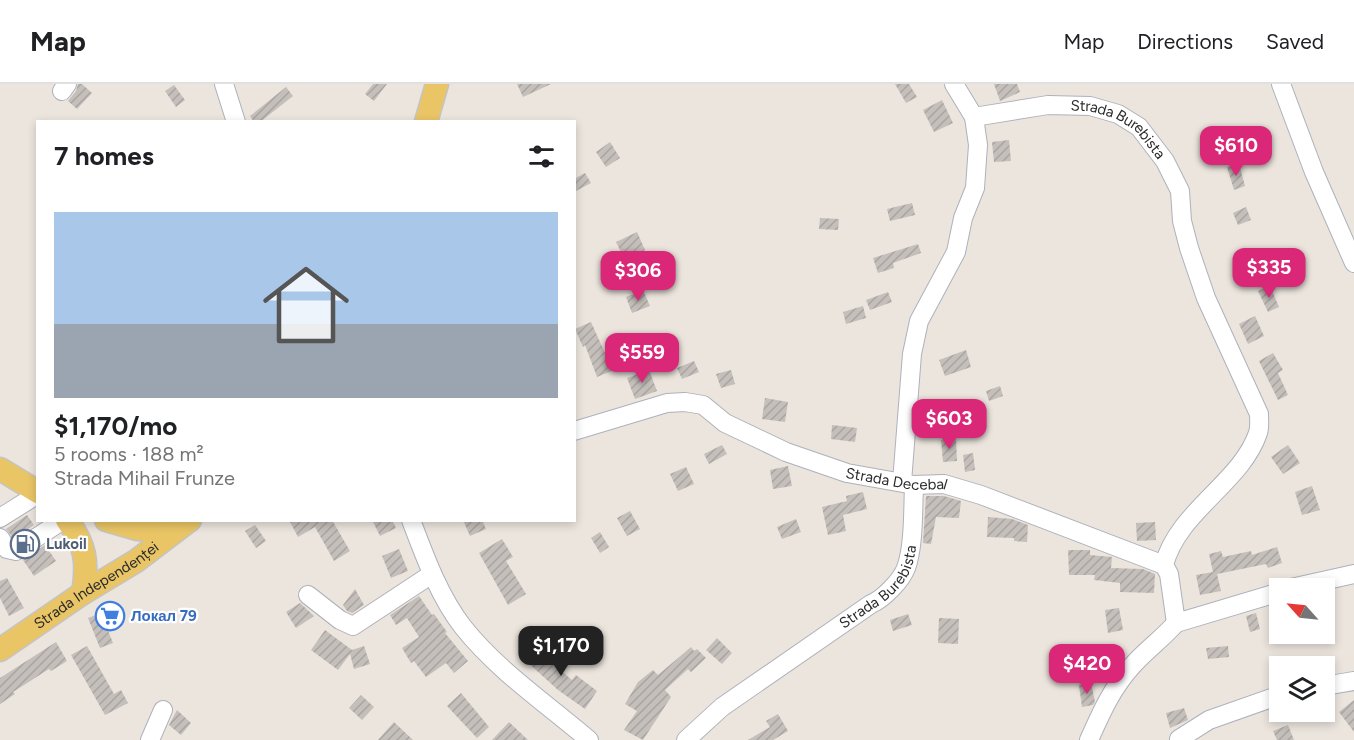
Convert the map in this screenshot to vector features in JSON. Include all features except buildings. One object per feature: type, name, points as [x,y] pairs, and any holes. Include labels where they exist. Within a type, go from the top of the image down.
[{"type":"main road","points":[[427,120],[437,84]]},
{"type":"main road","points":[[0,469],[36,492]]},
{"type":"main road","points":[[67,522],[78,534],[84,553],[87,571],[83,592]]},
{"type":"main road","points":[[113,522],[137,529],[182,526]]},
{"type":"main road","name":"Strada Independenței","points":[[0,650],[83,592],[136,561],[182,526]]},
{"type":"street","points":[[224,84],[235,120]]},
{"type":"street","name":"Strada Burebista","points":[[686,740],[722,707],[871,604],[882,599],[906,569],[910,545],[908,484],[912,354],[919,321],[956,252],[963,218],[975,188],[978,145],[974,117],[954,84]]},
{"type":"street","points":[[1281,84],[1318,182],[1354,263]]},
{"type":"street","name":"Strada Burebista","points":[[974,117],[1048,105],[1090,106],[1118,114],[1139,127],[1165,161],[1180,191],[1182,221],[1189,248],[1206,298],[1258,414],[1259,431],[1250,450],[1188,520],[1168,548],[1164,565]]},
{"type":"street","name":"Strada Decebal","points":[[576,430],[667,403],[685,402],[703,405],[725,423],[786,452],[848,472],[908,484],[944,484],[981,495],[1164,565]]},
{"type":"street","points":[[0,518],[36,494]]},
{"type":"street","points":[[0,538],[7,549],[16,552],[62,522]]},
{"type":"street","points":[[412,522],[432,574],[462,625],[487,654],[589,740]]},
{"type":"street","points":[[1164,565],[1169,574],[1176,623]]},
{"type":"street","points":[[308,595],[340,620],[353,626],[432,574]]},
{"type":"street","points":[[1335,578],[1354,574]]},
{"type":"street","points":[[1089,740],[1115,687],[1144,653],[1161,640],[1176,623],[1269,595]]},
{"type":"street","points":[[1335,684],[1354,681]]},
{"type":"street","points":[[1179,739],[1209,720],[1269,699]]},
{"type":"street","points":[[150,740],[163,710]]},
{"type":"place","name":"Lukoil","points":[[25,544]]},
{"type":"place","name":"Локал 79","points":[[110,616]]}]
